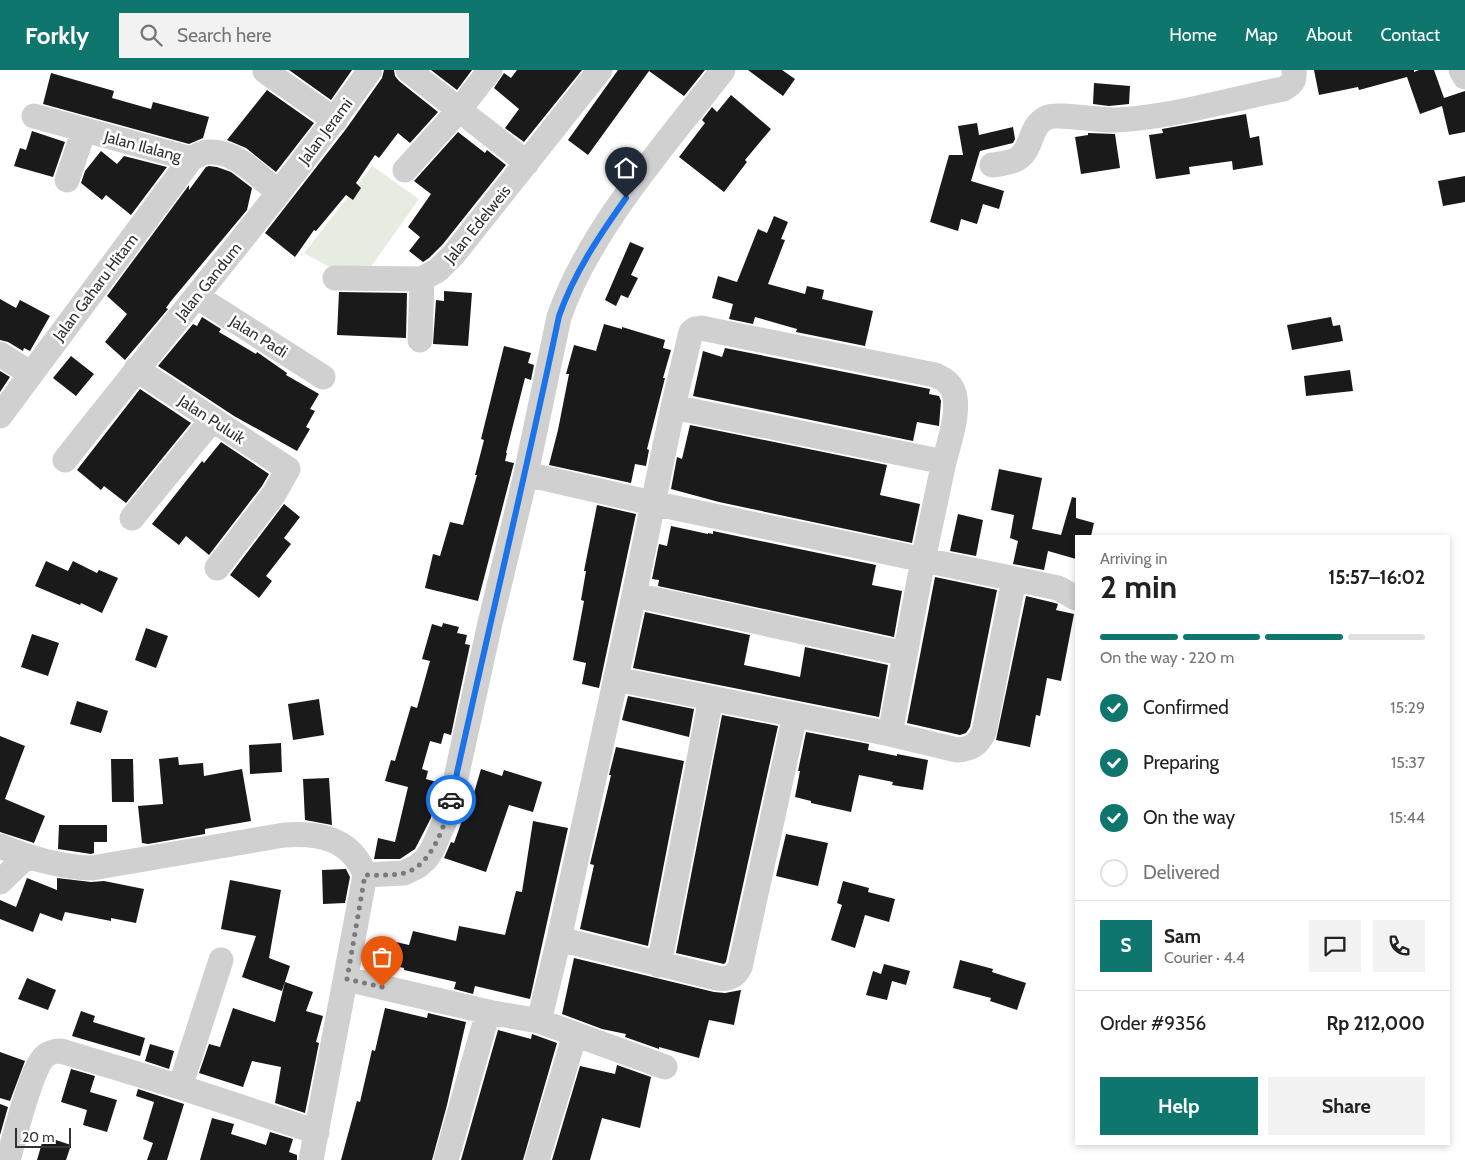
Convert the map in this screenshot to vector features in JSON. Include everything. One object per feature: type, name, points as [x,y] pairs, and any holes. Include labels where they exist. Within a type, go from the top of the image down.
[{"type":"street","name":"Jalan Jerami","points":[[278,192],[335,120],[370,70]]},
{"type":"street","points":[[408,70],[527,163]]},
{"type":"street","points":[[405,170],[460,109],[490,70]]},
{"type":"street","name":"Jalan Edelweis","points":[[422,279],[438,270],[454,254],[600,70]]},
{"type":"street","points":[[365,875],[404,873],[418,866],[432,850],[444,823],[450,805],[490,623],[526,474],[559,316],[567,294],[582,264],[636,183],[723,70]]},
{"type":"street","points":[[992,166],[1017,159],[1024,154],[1039,122],[1049,116],[1114,120],[1170,112],[1284,89],[1291,85],[1295,79],[1294,70]]},
{"type":"street","points":[[1461,70],[1465,77]]},
{"type":"street","points":[[265,71],[335,120]]},
{"type":"street","name":"Jalan Ilalang","points":[[34,116],[191,158],[208,152],[220,152],[241,161],[278,192]]},
{"type":"street","points":[[67,180],[84,130]]},
{"type":"street","name":"Jalan Gaharu Hitam","points":[[0,416],[191,158]]},
{"type":"street","name":"Jalan Gandum","points":[[65,460],[278,192]]},
{"type":"street","points":[[335,278],[422,279],[420,340]]},
{"type":"street","name":"Jalan Padi","points":[[196,296],[323,377]]},
{"type":"street","points":[[539,1021],[559,940],[616,679],[688,338],[695,329],[701,328],[935,375],[948,382],[954,391],[956,410],[923,560],[890,734]]},
{"type":"street","points":[[0,354],[31,374]]},
{"type":"street","name":"Jalan Puluik","points":[[136,369],[288,470],[274,494],[217,568]]},
{"type":"street","points":[[673,408],[944,462]]},
{"type":"street","points":[[132,518],[212,420]]},
{"type":"street","points":[[526,474],[652,503],[1058,588],[1075,597]]},
{"type":"street","points":[[616,679],[890,734],[958,750],[968,749],[980,741],[984,732],[1014,580]]},
{"type":"street","points":[[634,596],[905,654]]},
{"type":"street","points":[[660,965],[711,698]]},
{"type":"street","points":[[559,940],[726,979],[736,975],[740,967],[795,715]]},
{"type":"street","points":[[0,846],[26,857],[69,867],[92,868],[301,833],[332,840],[355,854],[365,875],[347,979],[311,1160]]},
{"type":"street","points":[[0,882],[26,857]]},
{"type":"street","points":[[180,1087],[221,960]]},
{"type":"street","points":[[347,979],[488,1012],[539,1021],[664,1067]]},
{"type":"street","points":[[446,1160],[488,1012]]},
{"type":"street","points":[[538,1160],[575,1034]]},
{"type":"street","points":[[8,1160],[32,1078],[42,1058],[52,1052],[62,1051],[317,1132]]},
{"type":"shaded area","points":[[372,166],[419,199],[370,268],[337,271],[304,253]]},
{"type":"building","points":[[289,70],[352,70],[331,100]]},
{"type":"building","points":[[384,70],[394,70],[395,76],[399,81],[438,112],[410,143],[398,133],[379,158],[375,155],[356,183],[361,188],[353,200],[346,195],[316,231],[314,230],[295,257],[265,233],[346,129],[382,78]]},
{"type":"building","points":[[431,70],[472,70],[457,90]]},
{"type":"building","points":[[517,70],[582,70],[524,142],[505,128],[519,109],[494,88],[504,73],[511,78]]},
{"type":"building","points":[[618,70],[705,70],[684,96],[649,71],[588,155],[568,140]]},
{"type":"building","points":[[748,70],[782,70],[795,79],[783,96]]},
{"type":"building","points":[[1314,70],[1414,70],[1414,72],[1434,70],[1444,98],[1465,91],[1465,132],[1449,135],[1442,106],[1420,114],[1407,77],[1359,90],[1358,87],[1319,95]]},
{"type":"building","points":[[51,73],[114,91],[112,98],[151,109],[153,102],[209,117],[203,138],[189,144],[43,104]]},
{"type":"building","points":[[1094,83],[1130,86],[1129,104],[1109,106],[1093,104]]},
{"type":"building","points":[[267,90],[314,123],[276,172],[246,148],[227,140]]},
{"type":"building","points":[[731,95],[771,129],[745,160],[747,162],[724,192],[679,157],[705,123],[702,120],[712,107],[717,112]]},
{"type":"building","points":[[1246,114],[1250,138],[1259,136],[1263,165],[1233,170],[1232,161],[1189,167],[1190,174],[1156,179],[1149,135],[1163,133],[1162,129]]},
{"type":"building","points":[[977,123],[979,135],[1013,127],[1015,139],[1013,143],[980,151],[971,181],[1004,191],[999,209],[983,204],[977,224],[961,219],[958,231],[930,222],[949,155],[963,155],[958,126]]},
{"type":"building","points":[[32,131],[65,142],[53,177],[14,166],[20,148],[26,150]]},
{"type":"building","points":[[458,132],[485,153],[487,150],[506,165],[443,244],[423,262],[409,251],[420,237],[408,227],[431,194],[414,181]]},
{"type":"building","points":[[1088,133],[1115,134],[1120,168],[1081,174],[1075,137],[1088,135]]},
{"type":"building","points":[[101,151],[117,164],[124,156],[167,167],[131,215],[106,195],[102,200],[81,183],[85,171]]},
{"type":"building","points":[[209,166],[231,172],[252,188],[247,210],[171,301],[166,308],[168,309],[125,360],[105,342],[127,314],[107,296],[189,185],[189,190],[206,167]]},
{"type":"building","points":[[1465,176],[1465,202],[1443,206],[1438,181]]},
{"type":"building","points":[[774,216],[788,222],[781,239],[785,240],[768,284],[805,294],[807,286],[824,290],[822,299],[873,311],[865,346],[796,332],[797,329],[755,317],[753,324],[729,319],[733,304],[712,298],[718,276],[737,282],[758,229],[767,233]]},
{"type":"building","points":[[630,242],[644,248],[631,275],[638,278],[628,298],[621,295],[616,306],[605,300]]},
{"type":"building","points":[[444,291],[472,293],[468,346],[433,344],[436,300],[444,301]]},
{"type":"building","points":[[339,292],[407,293],[406,338],[337,335]]},
{"type":"building","points":[[0,299],[16,308],[20,300],[50,316],[30,351],[24,348],[23,351],[8,342],[0,340]]},
{"type":"building","points":[[202,317],[221,329],[219,332],[256,354],[257,352],[287,373],[286,375],[319,394],[310,409],[315,411],[306,427],[310,429],[297,451],[234,416],[158,366],[193,324],[197,326]]},
{"type":"building","points":[[1331,317],[1333,326],[1340,325],[1343,341],[1292,350],[1287,325]]},
{"type":"building","points":[[604,324],[622,329],[622,327],[665,340],[663,348],[671,350],[647,449],[649,450],[646,466],[635,464],[631,483],[549,465],[569,374],[566,374],[574,345],[596,351]]},
{"type":"building","points":[[504,346],[531,353],[528,363],[534,365],[531,380],[525,378],[506,453],[505,461],[514,463],[478,601],[425,588],[433,554],[440,556],[450,522],[463,525],[477,475],[475,475],[484,440],[481,439]]},
{"type":"building","points":[[725,348],[930,389],[929,394],[939,396],[941,401],[939,426],[917,422],[913,441],[693,396],[703,351],[722,357]]},
{"type":"building","points":[[71,356],[94,374],[76,396],[53,378]]},
{"type":"building","points":[[1350,370],[1353,391],[1306,396],[1304,376]]},
{"type":"building","points":[[0,371],[10,377],[0,392]]},
{"type":"building","points":[[140,389],[191,423],[126,503],[104,486],[101,490],[77,470]]},
{"type":"building","points":[[690,425],[887,465],[880,495],[920,504],[912,543],[719,502],[671,489],[677,457],[682,459]]},
{"type":"building","points":[[221,442],[269,474],[262,486],[209,555],[186,536],[179,545],[152,524],[202,461],[204,463]]},
{"type":"building","points":[[999,469],[1042,478],[1032,529],[1061,535],[1072,497],[1076,498],[1076,518],[1094,523],[1091,535],[1075,535],[1075,559],[1048,551],[1044,570],[1013,564],[1018,541],[1010,538],[1014,515],[991,510]]},
{"type":"building","points":[[284,504],[300,517],[284,538],[291,544],[266,576],[272,581],[259,598],[230,575]]},
{"type":"building","points":[[597,505],[636,514],[599,688],[582,684],[586,663],[573,660],[584,601],[581,600],[586,571],[584,571]]},
{"type":"building","points":[[958,514],[983,520],[976,556],[950,551]]},
{"type":"building","points":[[671,526],[708,534],[713,534],[713,531],[876,565],[872,585],[902,591],[894,637],[658,586],[659,580],[652,579],[659,544],[667,546]]},
{"type":"building","points":[[46,561],[68,571],[73,561],[97,573],[99,570],[118,578],[102,613],[35,586]]},
{"type":"building","points":[[935,577],[997,590],[970,727],[966,733],[960,735],[907,723]]},
{"type":"building","points":[[1026,596],[1058,604],[1056,610],[1074,614],[1061,681],[1047,678],[1040,716],[1036,715],[1030,747],[996,740]]},
{"type":"building","points":[[645,612],[750,635],[744,665],[800,677],[805,647],[888,665],[879,717],[633,668]]},
{"type":"building","points":[[443,623],[459,627],[457,633],[467,635],[465,644],[470,645],[451,735],[444,733],[441,744],[430,741],[422,769],[428,771],[426,779],[440,783],[436,801],[431,818],[415,849],[400,859],[374,859],[378,838],[395,842],[408,787],[385,781],[391,760],[395,761],[411,706],[417,708],[430,661],[422,659],[432,624],[442,627]]},
{"type":"building","points":[[146,628],[168,636],[156,668],[135,660]]},
{"type":"building","points":[[32,634],[59,643],[48,676],[21,667]]},
{"type":"building","points":[[628,696],[694,709],[689,737],[622,720]]},
{"type":"building","points":[[319,699],[324,735],[293,740],[288,704]]},
{"type":"building","points":[[77,701],[108,711],[101,733],[70,724]]},
{"type":"building","points":[[722,715],[778,726],[726,962],[724,964],[676,953]]},
{"type":"building","points":[[806,732],[869,744],[868,750],[928,760],[923,790],[892,785],[893,782],[859,775],[851,812],[811,803],[811,801],[795,797]]},
{"type":"building","points":[[0,736],[25,746],[5,799],[45,816],[34,843],[0,832]]},
{"type":"building","points":[[281,743],[282,772],[250,774],[249,745]]},
{"type":"building","points":[[616,747],[684,761],[648,946],[580,929],[594,865],[590,864]]},
{"type":"building","points":[[178,757],[179,765],[203,763],[204,776],[242,769],[251,821],[205,829],[205,834],[148,844],[142,843],[138,806],[163,804],[159,759]]},
{"type":"building","points":[[111,759],[133,759],[134,802],[112,802]]},
{"type":"building","points":[[481,769],[502,776],[504,770],[542,782],[533,812],[509,805],[486,872],[444,858],[451,842],[454,843],[465,812],[463,812],[468,791],[474,793]]},
{"type":"building","points":[[329,778],[332,825],[305,820],[303,779]]},
{"type":"building","points":[[533,821],[568,828],[530,999],[475,986],[473,994],[454,989],[456,982],[378,962],[383,939],[409,945],[413,931],[456,941],[459,926],[505,935],[516,891],[522,892]]},
{"type":"building","points":[[59,825],[107,825],[107,842],[94,842],[94,853],[91,854],[58,849]]},
{"type":"building","points":[[786,834],[828,843],[818,886],[776,876]]},
{"type":"building","points":[[346,869],[350,877],[345,903],[323,904],[322,870]]},
{"type":"building","points":[[27,878],[57,890],[57,878],[91,882],[104,881],[144,889],[136,923],[111,918],[111,921],[65,912],[62,921],[40,913],[33,932],[0,919],[0,900],[16,907]]},
{"type":"building","points":[[230,880],[281,890],[269,958],[290,966],[282,991],[242,977],[256,936],[221,929]]},
{"type":"building","points":[[843,881],[869,888],[868,892],[895,899],[889,922],[865,915],[855,948],[831,940],[842,905],[837,903]]},
{"type":"building","points":[[574,958],[714,992],[725,993],[741,990],[734,1025],[709,1020],[699,1058],[659,1047],[659,1049],[625,1037],[626,1034],[602,1029],[562,1014]]},
{"type":"building","points":[[960,960],[993,969],[992,972],[1026,983],[1017,1010],[990,1001],[991,998],[953,988]]},
{"type":"building","points":[[884,964],[910,971],[906,985],[892,981],[887,1000],[866,995],[873,971],[881,974]]},
{"type":"building","points":[[27,978],[56,990],[48,1010],[18,999]]},
{"type":"building","points":[[285,982],[313,992],[306,1011],[323,1016],[316,1042],[319,1043],[305,1113],[275,1103],[281,1067],[252,1061],[243,1087],[199,1073],[209,1044],[220,1047],[233,1008],[275,1022]]},
{"type":"building","points":[[385,1008],[427,1018],[428,1013],[466,1022],[432,1160],[341,1160],[357,1101],[360,1102],[372,1050],[375,1051]]},
{"type":"building","points":[[81,1011],[95,1016],[93,1022],[145,1038],[140,1056],[72,1036]]},
{"type":"building","points":[[498,1030],[531,1039],[532,1034],[557,1043],[523,1160],[461,1160]]},
{"type":"building","points":[[150,1044],[174,1051],[169,1069],[145,1061]]},
{"type":"building","points":[[0,1052],[25,1061],[10,1101],[0,1098]]},
{"type":"building","points":[[617,1065],[651,1077],[640,1128],[602,1118],[590,1160],[552,1160],[580,1066],[615,1074]]},
{"type":"building","points":[[71,1069],[95,1076],[90,1092],[117,1100],[107,1132],[83,1125],[87,1110],[61,1102]]},
{"type":"building","points":[[138,1089],[184,1104],[167,1160],[147,1160],[153,1143],[143,1139],[154,1102],[136,1096]]},
{"type":"building","points":[[0,1104],[8,1107],[0,1135]]},
{"type":"building","points":[[212,1118],[234,1124],[231,1134],[266,1145],[270,1132],[293,1139],[289,1152],[297,1155],[297,1160],[200,1160]]},
{"type":"building","points":[[44,1136],[71,1145],[66,1160],[37,1160]]},
{"type":"way so far","points":[[382,987],[347,979],[365,875],[404,873],[418,866],[432,850],[444,823],[451,800]]},
{"type":"route","points":[[451,800],[490,623],[526,474],[559,316],[567,294],[582,264],[604,228],[626,198]]}]
